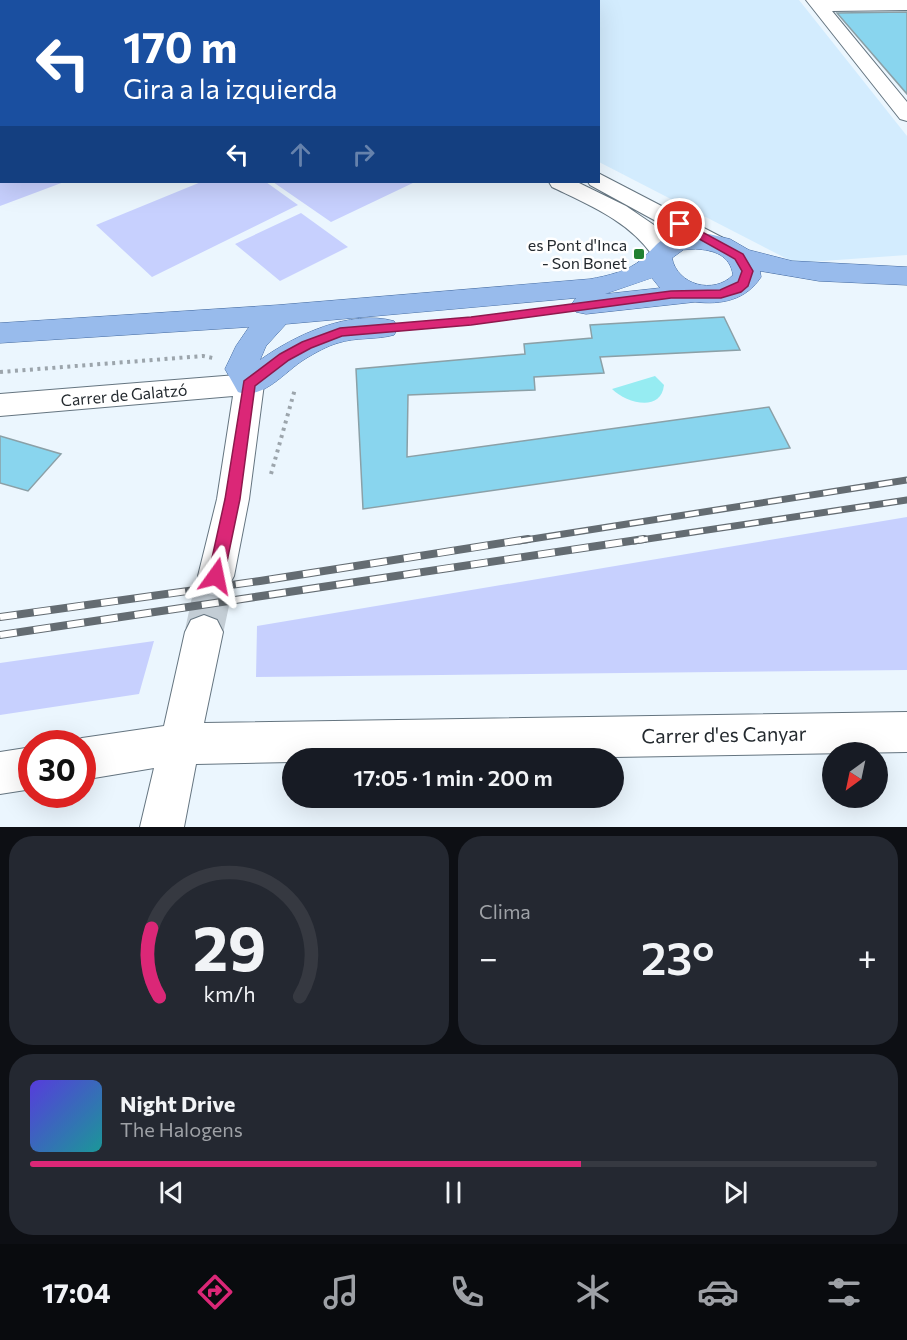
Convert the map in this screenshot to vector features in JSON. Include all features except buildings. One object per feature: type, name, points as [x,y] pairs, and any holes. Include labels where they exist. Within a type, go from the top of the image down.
[{"type":"main road","points":[[590,288],[616,282],[651,266],[672,244],[691,241],[729,250],[781,269],[876,278],[907,276]]},
{"type":"main road","points":[[729,250],[745,264],[747,277],[744,284],[729,292]]},
{"type":"main road","points":[[660,254],[658,264],[664,276],[688,291]]},
{"type":"main road","points":[[0,333],[278,315],[590,288],[688,291],[707,295],[844,287],[876,278]]},
{"type":"main road","points":[[242,372],[285,357],[306,345],[340,332],[471,321],[688,291]]},
{"type":"main road","points":[[242,372],[249,347],[261,330],[278,315]]},
{"type":"main road","points":[[183,321],[221,342],[242,372]]},
{"type":"street","points":[[817,3],[907,5]]},
{"type":"street","points":[[817,3],[907,115]]},
{"type":"street","points":[[886,88],[907,88]]},
{"type":"street","points":[[600,181],[729,250]]},
{"type":"street","points":[[562,183],[644,228],[659,243],[660,254]]},
{"type":"street","points":[[216,576],[232,499],[242,372]]},
{"type":"street","name":"Carrer de Galatzó","points":[[0,405],[242,372]]},
{"type":"street","points":[[162,827],[204,632]]},
{"type":"street","name":"Carrer d'es Canyar","points":[[96,757],[180,744],[907,732]]},
{"type":"street","points":[[0,773],[18,770]]},
{"type":"path","points":[[270,481],[306,345]]},
{"type":"path","points":[[0,372],[203,356],[242,372]]},
{"type":"shaded area","points":[[600,0],[799,0],[907,136],[907,255],[795,263],[600,163]]},
{"type":"shaded area","points":[[0,183],[61,183],[0,206]]},
{"type":"shaded area","points":[[199,183],[267,183],[298,205],[152,277],[96,225]]},
{"type":"shaded area","points":[[274,183],[413,183],[331,222]]},
{"type":"shaded area","points":[[301,213],[348,247],[280,281],[235,244]]},
{"type":"shaded area","points":[[655,376],[664,385],[657,399],[650,402],[634,401],[612,389]]},
{"type":"shaded area","points":[[907,517],[907,670],[256,677],[257,626]]},
{"type":"shaded area","points":[[154,641],[139,694],[0,715],[0,663]]},
{"type":"tunnel","points":[[204,632],[216,576]]},
{"type":"railway","points":[[519,541],[907,480]]},
{"type":"railway","points":[[634,541],[907,500]]},
{"type":"railway","points":[[0,617],[260,581],[528,539]]},
{"type":"railway","points":[[0,635],[644,539]]},
{"type":"place","name":"es Pont d'Inca - Son Bonet","points":[[639,254]]},
{"type":"route","points":[[216,576],[232,499],[249,384],[285,357],[306,345],[340,332],[471,321],[671,294],[721,294],[744,284],[748,271],[740,256],[680,224]]}]
